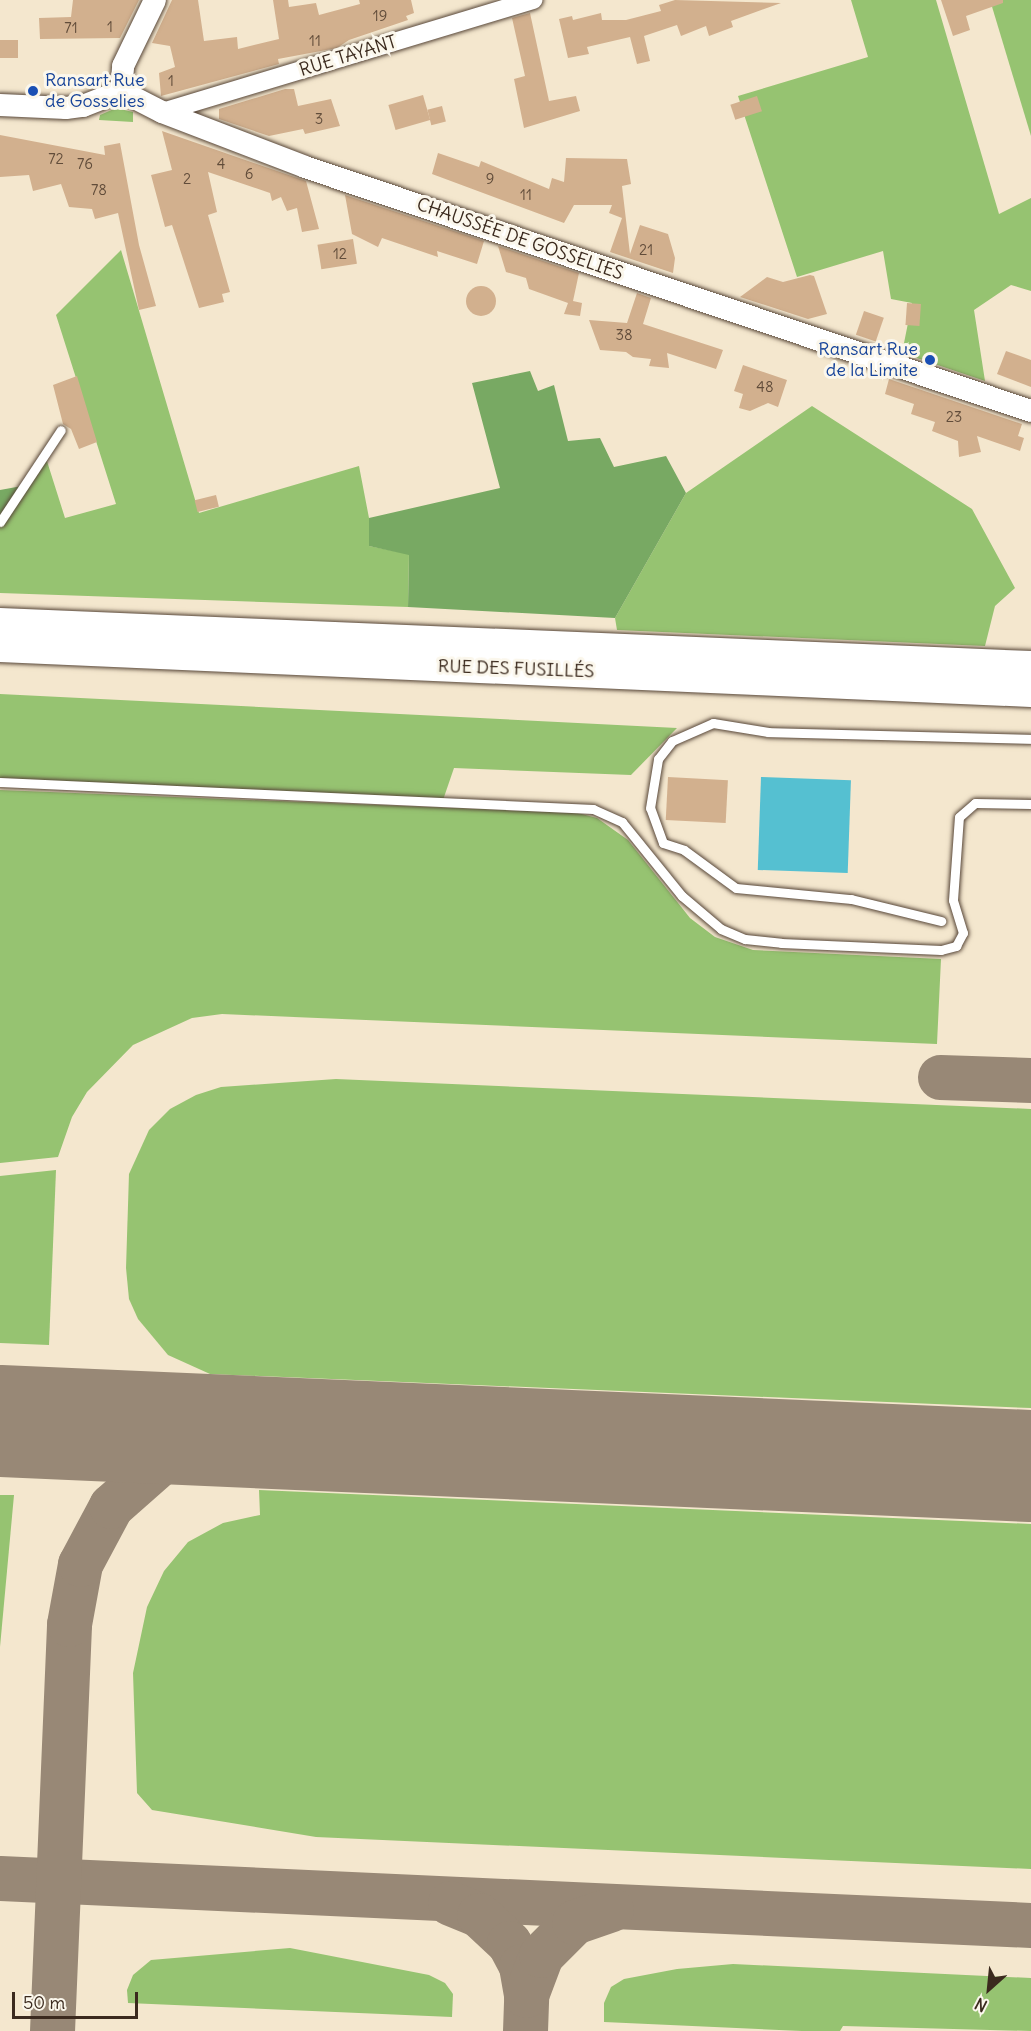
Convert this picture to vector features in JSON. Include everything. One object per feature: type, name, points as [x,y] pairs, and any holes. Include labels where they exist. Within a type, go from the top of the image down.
[{"type":"highway","name":"RUE DES FUSILLÉS","points":[[0,623],[1031,666]]},
{"type":"highway","name":"RUE DES FUSILLÉS","points":[[0,647],[1031,692]]},
{"type":"street","points":[[0,105],[66,108],[83,106],[121,91],[123,66],[155,0]]},
{"type":"street","name":"RUE TAYANT","points":[[162,112],[534,0]]},
{"type":"street","name":"CHAUSSÉE DE GOSSELIES","points":[[121,91],[162,112],[305,167],[1031,411]]},
{"type":"lane","points":[[0,522],[61,429]]},
{"type":"lane","points":[[663,843],[650,808],[658,759],[672,741],[713,723],[768,732],[1031,739]]},
{"type":"lane","points":[[0,782],[593,808],[622,822],[682,896],[721,929],[745,939],[950,949],[963,933],[953,900],[959,817],[975,803],[1031,804]]},
{"type":"lane","points":[[649,853],[663,843]]},
{"type":"lane","points":[[663,843],[684,850],[736,888],[851,899],[941,921]]},
{"type":"green space","points":[[851,0],[936,0],[999,214],[1031,198],[1031,291],[1011,285],[974,310],[985,381],[902,353],[912,303],[891,299],[883,251],[797,277],[738,96],[868,57]]},
{"type":"green space","points":[[990,0],[1031,0],[1031,136]]},
{"type":"green space","points":[[116,108],[133,112],[133,122],[99,120],[100,115]]},
{"type":"green space","points":[[121,250],[199,513],[359,466],[369,518],[369,546],[409,554],[408,607],[0,593],[0,517],[46,458],[65,518],[116,504],[56,315]]},
{"type":"green space","points":[[530,371],[538,391],[554,385],[568,441],[600,438],[614,467],[666,456],[686,493],[615,618],[408,607],[409,555],[369,546],[369,518],[500,488],[472,383]]},
{"type":"green space","points":[[812,406],[972,509],[1015,588],[995,606],[985,646],[617,630],[615,618],[686,493]]},
{"type":"green space","points":[[22,486],[0,517],[0,490]]},
{"type":"green space","points":[[0,694],[677,728],[631,775],[454,768],[443,800],[0,782]]},
{"type":"green space","points":[[0,790],[578,813],[597,818],[628,840],[690,918],[715,937],[753,950],[941,959],[937,1044],[222,1014],[192,1018],[133,1045],[87,1092],[72,1117],[58,1157],[0,1163]]},
{"type":"green space","points":[[336,1079],[1031,1109],[1031,1408],[210,1374],[168,1355],[138,1319],[129,1299],[126,1268],[129,1174],[149,1130],[170,1109],[196,1095],[221,1087]]},
{"type":"green space","points":[[56,1170],[49,1345],[0,1343],[0,1176]]},
{"type":"green space","points":[[259,1490],[1031,1524],[1031,1869],[316,1837],[152,1810],[137,1793],[133,1673],[147,1607],[164,1571],[188,1542],[223,1523],[260,1515]]},
{"type":"green space","points":[[0,1495],[14,1495],[0,1647]]},
{"type":"green space","points":[[290,1948],[429,1975],[445,1983],[453,1994],[452,2017],[128,2003],[127,1990],[133,1975],[151,1960]]},
{"type":"green space","points":[[733,1964],[1031,1978],[1031,2031],[843,2026],[840,2031],[802,2031],[604,2022],[604,2003],[611,1987],[624,1979],[677,1969]]},
{"type":"water","points":[[761,777],[851,780],[848,873],[758,870]]},
{"type":"building","points":[[73,0],[139,0],[120,38],[40,39],[39,18],[71,17]]},
{"type":"building","points":[[172,0],[198,0],[204,41],[237,37],[238,49],[279,39],[273,0],[288,0],[289,7],[316,3],[319,15],[360,4],[359,0],[411,0],[414,13],[406,16],[408,20],[349,40],[337,48],[278,59],[279,64],[161,96],[159,73],[175,67],[170,46],[152,43]]},
{"type":"building","points":[[675,0],[781,3],[731,21],[733,27],[709,36],[706,26],[681,36],[677,25],[644,36],[650,61],[637,64],[630,37],[587,47],[589,54],[568,58],[559,19],[572,16],[573,20],[601,13],[602,20],[626,20],[661,11],[659,5]]},
{"type":"building","points":[[941,0],[1003,0],[1003,3],[966,16],[970,30],[953,36]]},
{"type":"building","points":[[530,13],[549,101],[576,96],[580,111],[524,128],[514,79],[525,76],[512,18]]},
{"type":"building","points":[[0,40],[18,40],[18,58],[0,58]]},
{"type":"building","points":[[285,89],[294,89],[298,106],[331,99],[340,126],[305,134],[303,129],[269,136],[219,119],[219,109]]},
{"type":"building","points":[[423,95],[430,120],[396,130],[388,105]]},
{"type":"building","points":[[757,96],[762,111],[735,120],[730,105]]},
{"type":"building","points":[[442,106],[446,122],[431,125],[427,110]]},
{"type":"building","points":[[162,131],[306,181],[319,229],[302,232],[297,208],[287,211],[281,197],[272,201],[270,193],[208,172],[217,212],[208,215],[230,292],[222,294],[224,302],[199,308],[172,225],[165,227],[151,175],[172,170]]},
{"type":"building","points":[[0,135],[105,155],[104,146],[120,143],[139,245],[156,306],[139,310],[118,213],[95,219],[92,209],[69,207],[61,184],[33,191],[29,175],[0,177]]},
{"type":"building","points":[[438,153],[479,167],[481,161],[549,189],[552,178],[564,182],[566,158],[627,159],[631,184],[622,186],[630,254],[640,225],[668,234],[675,258],[673,273],[610,252],[622,218],[609,213],[612,205],[574,205],[564,223],[432,174]]},
{"type":"building","points":[[345,195],[484,241],[477,264],[437,251],[438,257],[382,238],[378,247],[352,234]]},
{"type":"building","points":[[353,239],[357,264],[321,269],[317,245]]},
{"type":"building","points":[[498,246],[579,273],[573,301],[582,303],[580,316],[564,314],[568,303],[529,289],[526,278],[506,272]]},
{"type":"building","points":[[814,276],[827,314],[808,319],[740,297],[767,277],[783,282]]},
{"type":"building","points":[[481,286],[492,290],[496,301],[492,312],[481,316],[470,312],[466,301],[470,290]]},
{"type":"building","points":[[637,293],[651,298],[643,324],[723,350],[716,369],[667,353],[669,368],[649,366],[651,359],[633,357],[626,352],[600,350],[589,320],[627,323]]},
{"type":"building","points":[[907,303],[921,304],[919,326],[905,325]]},
{"type":"building","points":[[864,311],[884,318],[876,341],[856,335]]},
{"type":"building","points":[[1006,351],[1031,360],[1031,387],[997,374]]},
{"type":"building","points":[[743,365],[787,380],[778,407],[768,403],[750,411],[739,408],[743,394],[734,391]]},
{"type":"building","points":[[77,376],[97,442],[79,449],[71,429],[63,424],[53,385]]},
{"type":"building","points":[[889,379],[1022,424],[1018,436],[1024,438],[1020,451],[977,436],[981,452],[959,457],[958,441],[932,431],[935,422],[911,414],[914,404],[885,394]]},
{"type":"building","points":[[216,495],[219,507],[198,512],[195,500]]},
{"type":"building","points":[[668,777],[728,780],[726,823],[666,820]]},
{"type":"taxiway","points":[[940,1077],[1031,1080]]},
{"type":"taxiway","points":[[52,2031],[69,1624],[80,1564],[111,1506],[162,1461],[193,1446],[229,1437],[299,1435]]},
{"type":"taxiway","points":[[0,1878],[1031,1925]]},
{"type":"taxiway","points":[[450,1903],[479,1915],[509,1943],[521,1966],[526,1995]]},
{"type":"taxiway","points":[[525,2031],[526,1995],[541,1955],[574,1922],[611,1909]]},
{"type":"runway","points":[[0,1421],[1031,1466]]},
{"type":"place","name":"Ransart Rue de Gosselies","points":[[33,91]]},
{"type":"place","name":"Ransart Rue de la Limite","points":[[930,360]]}]
